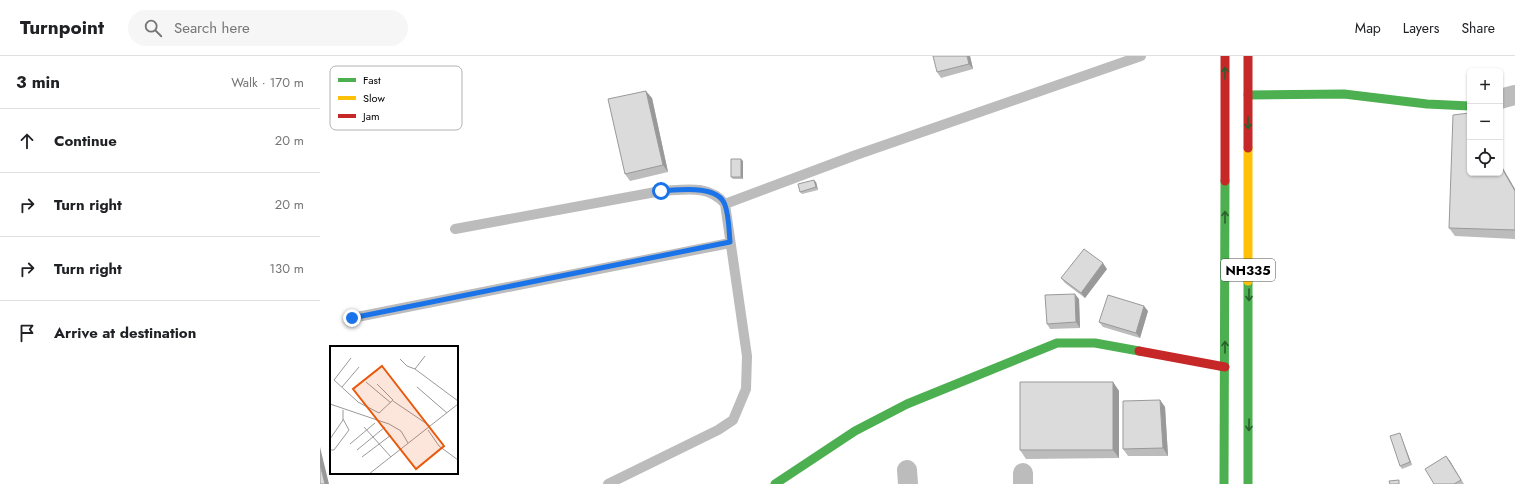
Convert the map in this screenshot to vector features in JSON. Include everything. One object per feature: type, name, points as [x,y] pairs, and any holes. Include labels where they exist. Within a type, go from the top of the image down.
[{"type":"main road","name":"NH335","points":[[1224,484],[1225,56]]},
{"type":"main road","name":"NH335","points":[[1248,56],[1248,484]]},
{"type":"main road","points":[[1248,95],[1316,93],[1358,94],[1435,106],[1467,106]]},
{"type":"main road","points":[[775,484],[855,431],[907,404],[1012,360],[1057,343],[1095,343],[1225,367]]},
{"type":"street","points":[[1503,98],[1515,95]]},
{"type":"lane","points":[[725,204],[856,155],[1142,56]]},
{"type":"lane","points":[[455,229],[661,191],[707,191],[718,195],[725,204],[747,356],[746,389],[739,408],[733,420],[718,430],[608,484]]},
{"type":"lane","points":[[352,318],[730,242]]},
{"type":"building","points":[[933,56],[967,56],[969,64],[937,72]]},
{"type":"building","points":[[646,91],[663,165],[625,174],[608,99]]},
{"type":"building","points":[[1467,113],[1467,176],[1503,176],[1503,170],[1515,191],[1515,230],[1449,228],[1453,115]]},
{"type":"building","points":[[731,159],[741,159],[741,177],[731,177]]},
{"type":"building","points":[[814,180],[816,187],[800,192],[798,184]]},
{"type":"building","points":[[1084,249],[1103,263],[1081,293],[1061,278]]},
{"type":"building","points":[[1075,294],[1076,322],[1047,324],[1045,295]]},
{"type":"building","points":[[1108,295],[1144,306],[1136,333],[1099,322]]},
{"type":"building","points":[[1020,382],[1113,382],[1113,450],[1020,450]]},
{"type":"building","points":[[1160,400],[1163,448],[1123,449],[1123,401]]},
{"type":"building","points":[[1400,433],[1410,462],[1400,466],[1390,436]]},
{"type":"building","points":[[1446,456],[1461,480],[1454,484],[1434,484],[1425,469]]},
{"type":"building","points":[[320,464],[325,484],[320,484]]},
{"type":"building","points":[[1399,480],[1399,484],[1390,484],[1389,481]]},
{"type":"traffic: fast","points":[[1248,95],[1344,94],[1427,104],[1467,106]]},
{"type":"traffic: fast","points":[[1224,484],[1225,181]]},
{"type":"traffic: fast","points":[[1248,281],[1248,484]]},
{"type":"traffic: fast","points":[[775,484],[855,431],[907,404],[1057,343],[1095,343],[1139,351]]},
{"type":"traffic: slow","points":[[1248,148],[1248,281]]},
{"type":"traffic: jam","points":[[1225,56],[1225,181]]},
{"type":"traffic: jam","points":[[1248,56],[1248,148]]},
{"type":"traffic: jam","points":[[1139,351],[1225,367]]},
{"type":"route","points":[[352,318],[730,242],[725,204],[718,195],[707,191],[693,190],[661,191]]}]
